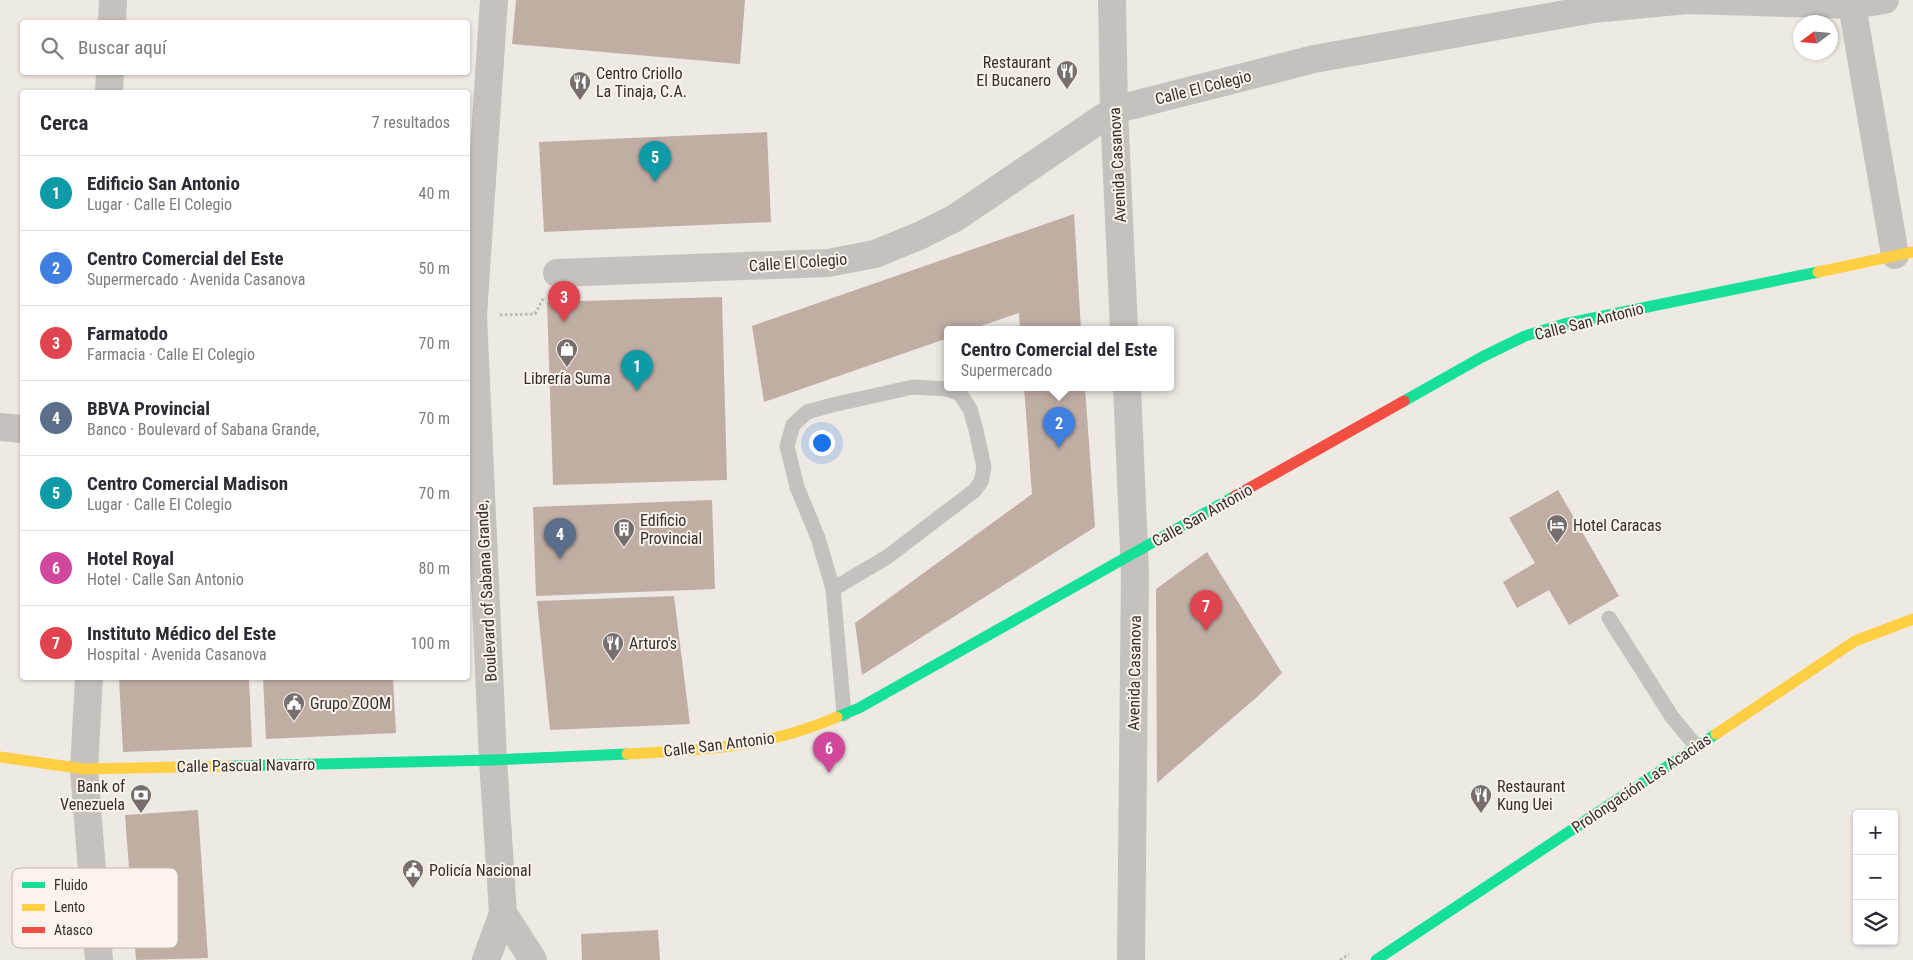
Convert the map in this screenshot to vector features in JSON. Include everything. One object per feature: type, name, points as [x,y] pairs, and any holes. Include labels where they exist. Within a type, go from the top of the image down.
[{"type":"street","points":[[112,20],[113,0]]},
{"type":"street","name":"Boulevard of Sabana Grande,","points":[[486,960],[503,913],[493,760],[473,314],[494,0]]},
{"type":"street","name":"Avenida Casanova","points":[[1112,0],[1114,110],[1124,326]]},
{"type":"street","name":"Calle El Colegio","points":[[557,273],[828,263],[875,254],[920,236],[955,218],[1114,110],[1314,59],[1593,9],[1687,0],[1852,5],[1885,0]]},
{"type":"street","points":[[1852,5],[1904,254]]},
{"type":"street","points":[[109,90],[110,75]]},
{"type":"street","name":"Calle San Antonio","points":[[493,760],[699,750],[768,741],[812,728],[844,714],[1482,357],[1525,336],[1564,324],[1904,254]]},
{"type":"street","name":"Avenida Casanova","points":[[1127,391],[1135,552],[1131,960]]},
{"type":"street","points":[[0,427],[20,429]]},
{"type":"street","name":"Prolongación Las Acacias","points":[[1376,960],[1855,641],[1913,619]]},
{"type":"street","points":[[89,680],[84,769],[92,868]]},
{"type":"street","name":"Calle Pascual Navarro","points":[[0,757],[84,769],[493,760]]},
{"type":"street","name":"Boulevard of Sabana Grande,","points":[[503,913],[533,960]]},
{"type":"lane","points":[[844,714],[833,588],[818,538],[797,487],[787,446],[793,426],[807,412],[913,388],[944,389]]},
{"type":"lane","points":[[833,588],[887,557],[974,491],[981,482],[984,467],[970,409],[960,394],[952,391]]},
{"type":"lane","points":[[1608,618],[1672,717],[1696,746]]},
{"type":"path","points":[[473,314],[535,314],[557,273]]},
{"type":"building","points":[[516,0],[745,0],[740,64],[512,44]]},
{"type":"building","points":[[767,132],[771,222],[544,232],[539,142]]},
{"type":"building","points":[[1074,214],[1081,326],[1020,326],[1019,313],[981,326],[944,326],[944,339],[764,402],[752,326]]},
{"type":"building","points":[[722,297],[727,480],[553,485],[547,302]]},
{"type":"building","points":[[1024,391],[1085,391],[1095,527],[862,675],[855,623],[1032,494]]},
{"type":"building","name":"Hotel Caracas","points":[[1558,490],[1619,596],[1569,625],[1549,590],[1517,608],[1503,582],[1535,563],[1509,518]]},
{"type":"building","name":"Edificio Provincial","points":[[712,500],[715,589],[536,596],[533,507]]},
{"type":"building","points":[[1207,552],[1282,673],[1257,697],[1157,783],[1156,589]]},
{"type":"building","name":"Arturo's","points":[[674,596],[690,724],[550,730],[537,601]]},
{"type":"building","points":[[119,680],[249,680],[252,747],[123,752]]},
{"type":"building","points":[[263,680],[393,680],[396,733],[266,739]]},
{"type":"building","points":[[198,810],[208,958],[136,960],[135,948],[178,948],[178,868],[129,868],[125,815]]},
{"type":"building","points":[[658,930],[660,960],[582,960],[581,934]]},
{"type":"traffic: fast","points":[[1404,401],[1482,357],[1525,336],[1564,324],[1818,272]]},
{"type":"traffic: fast","points":[[837,717],[859,708],[1235,496]]},
{"type":"traffic: fast","points":[[1376,960],[1716,734]]},
{"type":"traffic: fast","points":[[231,766],[493,760],[627,754]]},
{"type":"traffic: slow","points":[[1818,272],[1913,252]]},
{"type":"traffic: slow","points":[[1716,734],[1855,641],[1913,619]]},
{"type":"traffic: slow","points":[[627,754],[734,746],[785,735],[837,717]]},
{"type":"traffic: slow","points":[[0,757],[84,769],[231,766]]},
{"type":"traffic: jam","points":[[1235,496],[1404,401]]},
{"type":"place","name":"Restaurant El Bucanero","points":[[1067,90]]},
{"type":"place","name":"Centro Criollo La Tinaja, C.A.","points":[[580,101]]},
{"type":"place","name":"Centro Comercial Madison","points":[[655,182]]},
{"type":"place","name":"Farmatodo","points":[[564,322]]},
{"type":"place","name":"Librería Suma","points":[[567,368]]},
{"type":"place","name":"Edificio San Antonio","points":[[637,391]]},
{"type":"place","name":"Centro Comercial del Este","points":[[1059,448]]},
{"type":"place","name":"Hotel Caracas","points":[[1557,544]]},
{"type":"place","name":"Edificio Provincial","points":[[624,548]]},
{"type":"place","name":"BBVA Provincial","points":[[560,559]]},
{"type":"place","name":"Instituto Médico del Este","points":[[1206,631]]},
{"type":"place","name":"Arturo's","points":[[613,662]]},
{"type":"place","name":"Grupo ZOOM","points":[[294,722]]},
{"type":"place","name":"Hotel Royal","points":[[829,773]]},
{"type":"place","name":"Bank of Venezuela","points":[[141,814]]},
{"type":"place","name":"Restaurant Kung Uei","points":[[1481,814]]},
{"type":"place","name":"Policía Nacional","points":[[413,889]]}]
